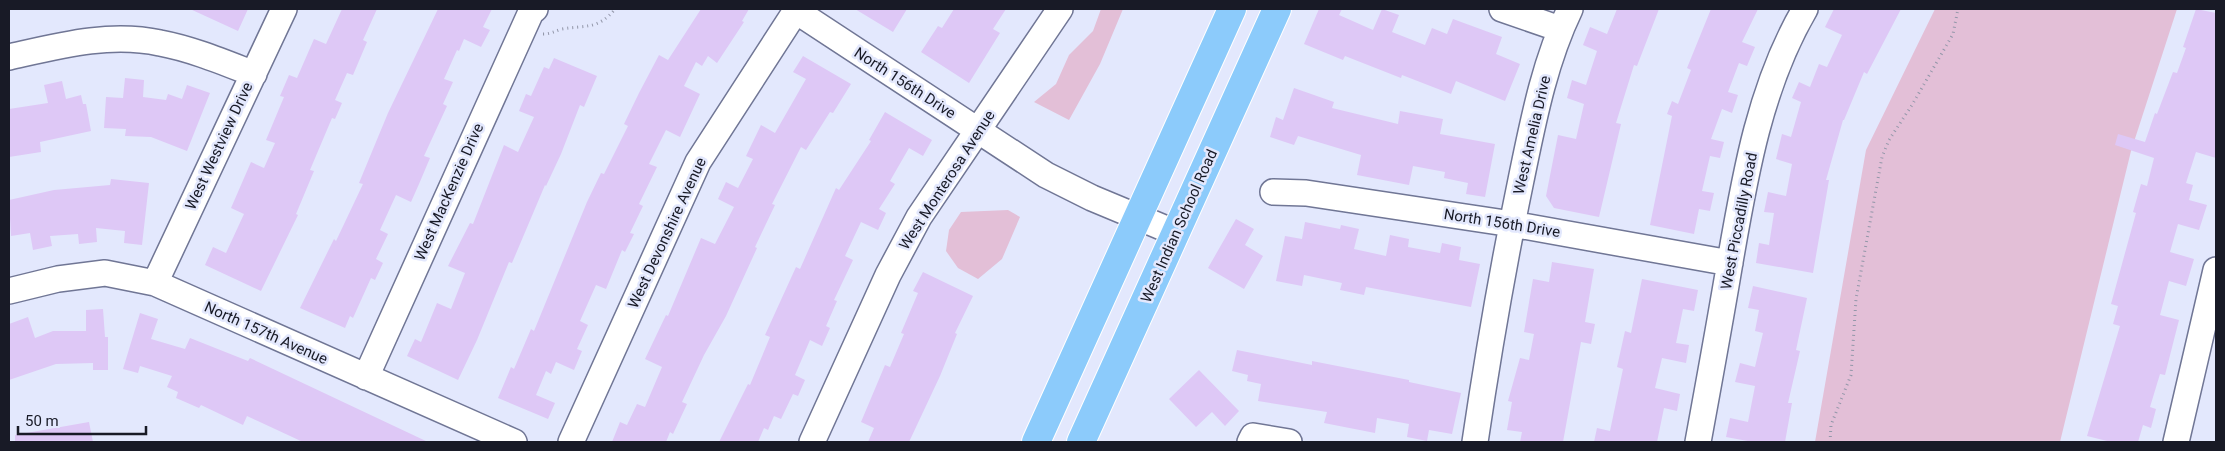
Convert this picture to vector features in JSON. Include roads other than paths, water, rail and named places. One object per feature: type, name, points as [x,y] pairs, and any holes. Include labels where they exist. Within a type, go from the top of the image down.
[{"type":"main road","points":[[1036,442],[1232,9]]},
{"type":"main road","name":"West Indian School Road","points":[[1081,442],[1277,9]]},
{"type":"street","name":"West Westview Drive","points":[[155,283],[284,9]]},
{"type":"street","name":"West Monterosa Avenue","points":[[812,442],[903,246],[919,217],[1060,9]]},
{"type":"street","points":[[1502,9],[1565,19]]},
{"type":"street","name":"West Piccadilly Road","points":[[1698,442],[1743,186],[1766,93],[1796,24],[1806,9]]},
{"type":"street","name":"North 156th Drive","points":[[797,10],[1010,153],[1062,184],[1176,233]]},
{"type":"street","name":"West Devonshire Avenue","points":[[570,442],[698,162],[797,10]]},
{"type":"street","name":"West MacKenzie Drive","points":[[366,377],[530,18]]},
{"type":"street","name":"West Amelia Drive","points":[[1475,442],[1495,308],[1539,94],[1565,19]]},
{"type":"street","points":[[9,57],[76,42],[116,39],[159,42],[210,57],[254,74]]},
{"type":"street","name":"North 156th Drive","points":[[1273,192],[1306,193],[1512,224],[1730,263]]},
{"type":"street","points":[[2176,442],[2214,296],[2216,270]]},
{"type":"street","name":"North 157th Avenue","points":[[9,291],[58,279],[106,273],[155,283],[514,442]]},
{"type":"street","points":[[1251,439],[1289,442]]}]
